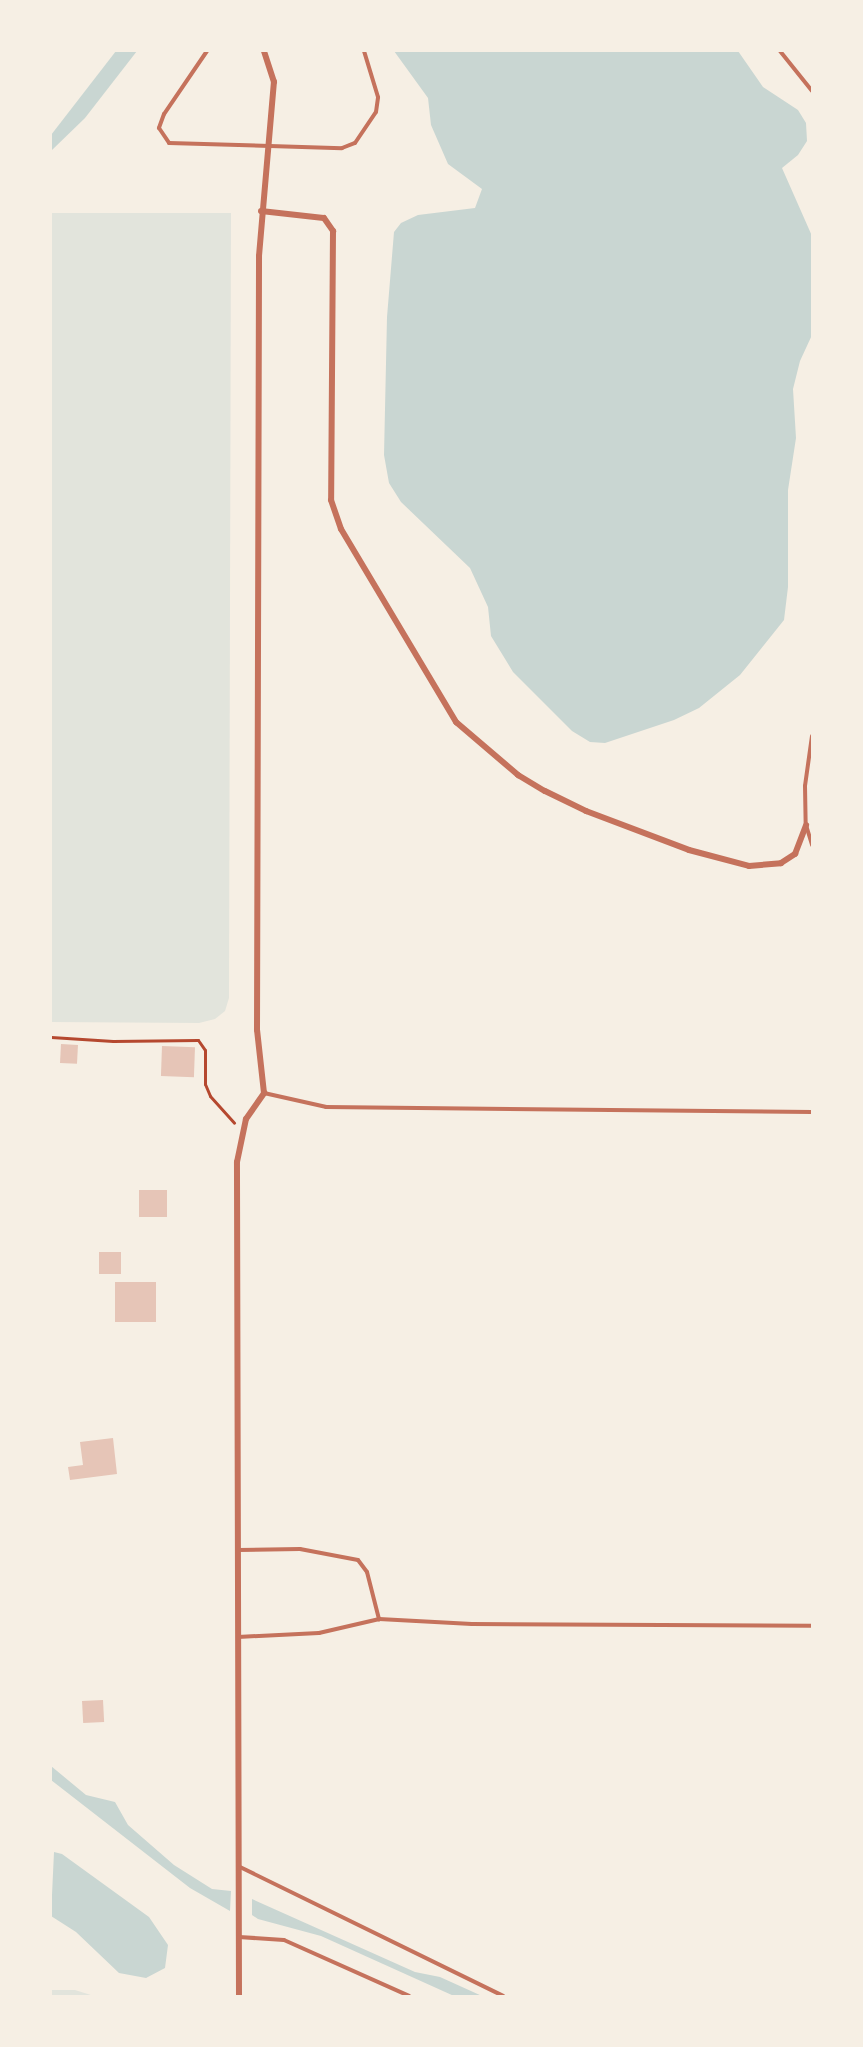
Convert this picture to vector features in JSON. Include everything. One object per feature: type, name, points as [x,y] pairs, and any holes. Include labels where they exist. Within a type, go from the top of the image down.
[{"type":"street","points":[[239,1996],[237,1162],[242,1131],[251,1109],[264,1093],[256,1007],[256,516],[261,211],[274,82],[264,51]]},
{"type":"street","points":[[261,211],[324,218],[333,231],[331,501],[341,529],[456,722],[518,775],[544,791],[586,811],[689,850],[749,866],[781,863],[795,854],[806,825]]},
{"type":"lane","points":[[207,51],[164,114],[159,128],[169,143],[189,146],[342,148],[355,143],[376,112],[378,97],[364,51]]},
{"type":"lane","points":[[780,51],[812,91]]},
{"type":"lane","points":[[812,736],[805,765],[806,825],[812,845]]},
{"type":"lane","points":[[264,1093],[338,1107],[812,1112]]},
{"type":"lane","points":[[237,1550],[300,1549],[358,1560],[367,1572],[379,1619]]},
{"type":"lane","points":[[238,1637],[319,1633],[379,1619],[472,1624],[812,1626]]},
{"type":"lane","points":[[238,1866],[503,1996]]},
{"type":"lane","points":[[238,1937],[284,1940],[409,1996]]},
{"type":"path","points":[[51,1037],[198,1040],[205,1050],[205,1084],[210,1096],[242,1131]]},
{"type":"shaded area","points":[[116,51],[137,51],[85,118],[51,151],[51,135]]},
{"type":"shaded area","points":[[394,51],[738,51],[763,87],[798,110],[806,123],[807,141],[798,155],[782,168],[812,236],[812,335],[800,361],[793,389],[796,438],[788,490],[788,587],[784,620],[740,675],[699,708],[674,720],[605,743],[590,742],[572,731],[513,672],[491,636],[488,607],[470,568],[401,502],[389,483],[384,455],[387,317],[394,232],[401,223],[418,215],[475,208],[482,189],[448,164],[431,125],[428,98]]},
{"type":"shaded area","points":[[51,213],[231,213],[229,998],[225,1011],[215,1019],[199,1023],[51,1022]]},
{"type":"shaded area","points":[[51,1766],[86,1795],[115,1802],[128,1825],[174,1865],[212,1889],[231,1891],[230,1911],[190,1888],[51,1780]]},
{"type":"shaded area","points":[[54,1852],[62,1854],[149,1917],[168,1945],[165,1968],[146,1978],[119,1973],[76,1932],[51,1916]]},
{"type":"shaded area","points":[[252,1899],[415,1972],[440,1977],[482,1996],[454,1996],[321,1936],[258,1919],[252,1915]]},
{"type":"shaded area","points":[[51,1990],[75,1990],[94,1996],[51,1996]]},
{"type":"building","points":[[61,1044],[78,1045],[77,1064],[60,1063]]},
{"type":"building","points":[[162,1046],[195,1047],[194,1077],[161,1076]]},
{"type":"building","points":[[139,1190],[167,1190],[167,1217],[139,1217]]},
{"type":"building","points":[[99,1252],[121,1252],[121,1274],[99,1274]]},
{"type":"building","points":[[115,1282],[156,1282],[156,1322],[115,1322]]},
{"type":"building","points":[[113,1438],[117,1474],[70,1480],[68,1467],[83,1465],[80,1442]]},
{"type":"building","points":[[103,1700],[104,1722],[83,1723],[82,1701]]}]
